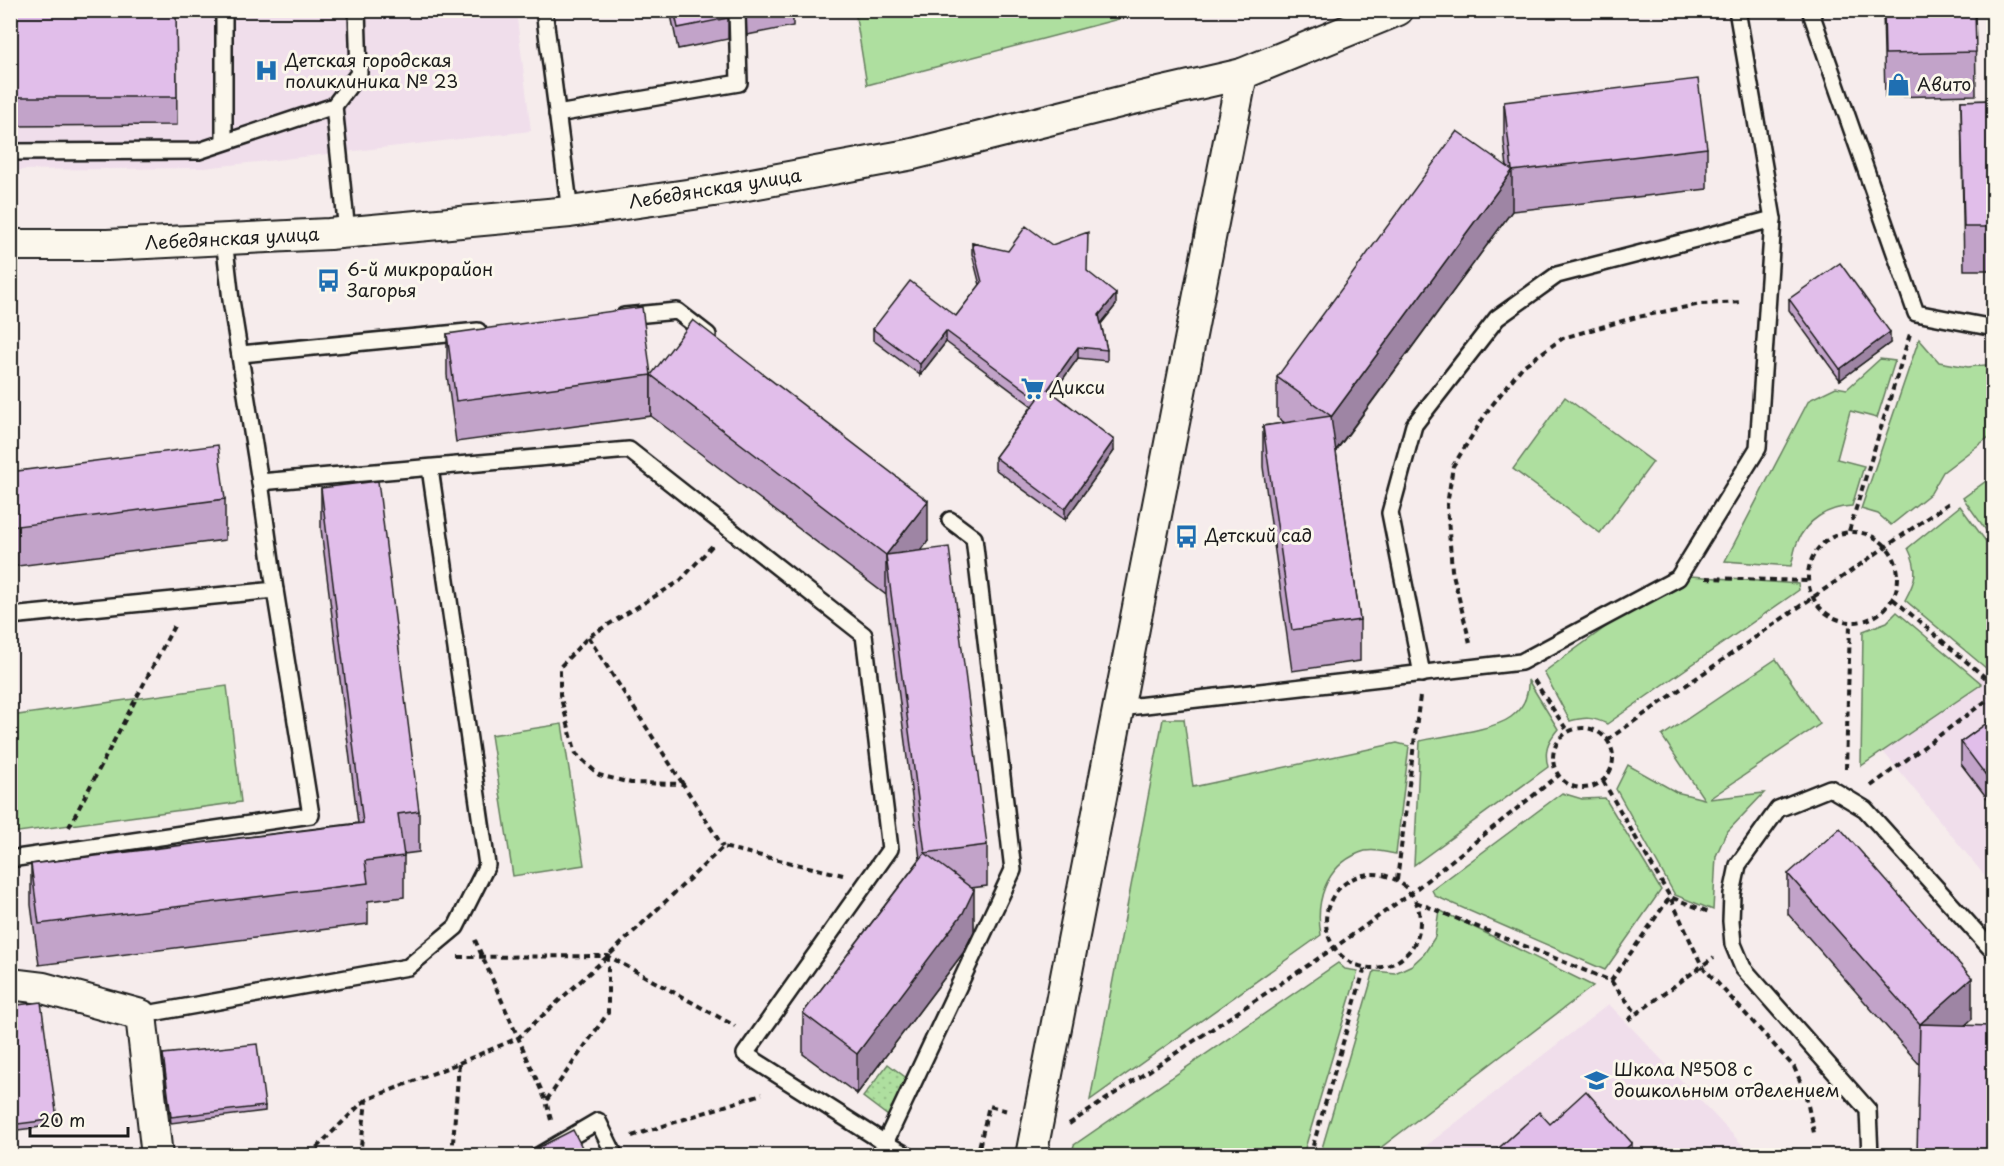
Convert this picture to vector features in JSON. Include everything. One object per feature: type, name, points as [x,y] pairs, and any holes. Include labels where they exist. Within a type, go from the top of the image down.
[{"type":"street","name":"Лебедянская улица","points":[[10,245],[107,245],[347,232],[570,212],[714,191],[913,154],[1242,74],[1398,10]]},
{"type":"street","points":[[1031,1155],[1242,74]]},
{"type":"street","points":[[10,984],[43,988],[141,1015],[157,1155]]},
{"type":"lane","points":[[224,10],[224,142]]},
{"type":"lane","points":[[10,152],[199,151],[334,106],[359,73],[357,10]]},
{"type":"lane","points":[[544,10],[570,212]]},
{"type":"lane","points":[[557,114],[739,83],[737,10]]},
{"type":"lane","points":[[1119,708],[1521,662],[1678,578],[1758,448],[1773,219],[1737,10]]},
{"type":"lane","points":[[1810,10],[1916,313],[1994,328]]},
{"type":"lane","points":[[334,106],[347,232]]},
{"type":"lane","points":[[1422,674],[1390,513],[1414,425],[1497,318],[1557,275],[1773,219]]},
{"type":"lane","points":[[10,859],[311,815],[231,300],[224,240]]},
{"type":"lane","points":[[606,318],[677,311],[723,347]]},
{"type":"lane","points":[[241,354],[488,330]]},
{"type":"lane","points":[[260,482],[629,450],[864,635],[890,849],[745,1054],[885,1143],[908,1155]]},
{"type":"lane","points":[[141,1015],[408,967],[456,927],[487,865],[430,468]]},
{"type":"lane","points":[[885,1143],[1013,870],[974,538],[950,520]]},
{"type":"lane","points":[[10,616],[275,590]]},
{"type":"lane","points":[[1870,1155],[1868,1110],[1743,968],[1732,944],[1732,894],[1738,865],[1778,809],[1830,788],[1865,809],[1994,952]]},
{"type":"lane","points":[[538,1155],[598,1121],[612,1149]]},
{"type":"path","points":[[1476,667],[1452,570],[1447,505],[1453,466],[1489,409],[1523,366],[1563,338],[1633,318],[1701,304],[1767,301]]},
{"type":"path","points":[[1850,531],[1916,313]]},
{"type":"path","points":[[1607,740],[1949,503]]},
{"type":"path","points":[[683,784],[631,783],[599,775],[576,754],[560,695],[560,667],[588,637],[680,581],[728,528]]},
{"type":"path","points":[[1850,531],[1872,535],[1887,545],[1899,568],[1898,590],[1887,609],[1870,620],[1850,624],[1830,618],[1811,598],[1807,581],[1811,558],[1827,539],[1850,531]]},
{"type":"path","points":[[1678,578],[1807,581]]},
{"type":"path","points":[[56,853],[188,598]]},
{"type":"path","points":[[1893,599],[1994,685]]},
{"type":"path","points":[[1848,799],[1850,624]]},
{"type":"path","points":[[588,637],[723,847],[868,880]]},
{"type":"path","points":[[1521,662],[1568,732]]},
{"type":"path","points":[[1398,880],[1422,674]]},
{"type":"path","points":[[1848,799],[1994,695]]},
{"type":"path","points":[[1578,728],[1588,728],[1598,731],[1607,740],[1614,756],[1612,766],[1602,781],[1592,787],[1581,788],[1571,785],[1559,775],[1553,755],[1561,738],[1568,732],[1578,728]]},
{"type":"path","points":[[1067,1125],[1334,948],[1411,893],[1559,775]]},
{"type":"path","points":[[1602,781],[1670,897],[1702,966],[1794,1066],[1805,1092],[1814,1133]]},
{"type":"path","points":[[310,1155],[366,1100],[518,1038],[723,847]]},
{"type":"path","points":[[1380,874],[1398,880],[1411,893],[1419,910],[1419,928],[1413,946],[1400,959],[1383,967],[1365,967],[1348,961],[1334,948],[1326,931],[1326,913],[1333,895],[1345,882],[1362,875],[1380,874]]},
{"type":"path","points":[[1670,897],[1731,921]]},
{"type":"path","points":[[1611,981],[1670,897]]},
{"type":"path","points":[[1415,902],[1611,981],[1637,1014]]},
{"type":"path","points":[[463,912],[546,1101],[559,1143]]},
{"type":"path","points":[[1628,1020],[1732,944]]},
{"type":"path","points":[[421,956],[608,956],[756,1038]]},
{"type":"path","points":[[546,1101],[608,1012],[608,956]]},
{"type":"path","points":[[1310,1155],[1365,967]]},
{"type":"path","points":[[452,1155],[459,1063]]},
{"type":"path","points":[[612,1149],[793,1084]]},
{"type":"path","points":[[360,1155],[366,1100]]},
{"type":"path","points":[[977,1155],[989,1106],[1037,1118]]},
{"type":"path","points":[[10,1146],[25,1155]]},
{"type":"shaded area","name":"Детская городская поликлиника № 23","points":[[10,11],[516,11],[531,131],[204,168],[11,170]]},
{"type":"shaded area","points":[[1993,667],[1993,886],[1881,749]]},
{"type":"shaded area","name":"Школа №508 с дошкольным отделением","points":[[1609,1004],[1752,1155],[1413,1156]]},
{"type":"green space","points":[[855,10],[1149,11],[867,85]]},
{"type":"green space","points":[[1919,339],[1939,362],[1968,367],[1993,364],[1993,434],[1943,472],[1931,493],[1891,525],[1878,514],[1861,509]]},
{"type":"green space","points":[[1880,359],[1895,361],[1877,418],[1850,411],[1837,459],[1864,466],[1852,506],[1826,512],[1812,521],[1797,543],[1791,566],[1725,561],[1809,400],[1836,387],[1847,389]]},
{"type":"green space","points":[[1565,397],[1653,462],[1600,533],[1513,469]]},
{"type":"green space","points":[[1993,476],[1993,540],[1963,498]]},
{"type":"green space","points":[[1960,506],[1993,551],[1993,674],[1905,600],[1915,575],[1914,563],[1908,548]]},
{"type":"green space","points":[[1677,575],[1798,584],[1799,590],[1607,724],[1589,718],[1570,721],[1544,672]]},
{"type":"green space","points":[[1897,612],[1982,684],[1861,766],[1863,631],[1887,622]]},
{"type":"green space","points":[[1776,659],[1820,724],[1709,799],[1764,793],[1726,833],[1716,856],[1713,910],[1675,895],[1616,789],[1628,765],[1676,792],[1704,799],[1662,736]]},
{"type":"green space","points":[[1528,680],[1558,729],[1547,747],[1548,767],[1414,865],[1420,741],[1481,729],[1503,722],[1522,705]]},
{"type":"green space","points":[[227,686],[241,802],[11,833],[11,716]]},
{"type":"green space","points":[[1163,719],[1184,719],[1193,787],[1397,743],[1409,746],[1396,854],[1368,851],[1347,859],[1330,876],[1321,898],[1321,935],[1090,1100]]},
{"type":"green space","points":[[562,724],[584,865],[513,876],[491,735]]},
{"type":"green space","points":[[1562,793],[1582,799],[1605,798],[1661,890],[1605,970],[1435,896],[1432,890]]},
{"type":"green space","points":[[1439,910],[1593,986],[1371,1155],[1320,1155],[1374,971],[1395,973],[1412,965],[1424,954],[1435,937]]},
{"type":"green space","points":[[1338,963],[1345,969],[1358,971],[1303,1155],[1071,1155],[1074,1145]]},
{"type":"green space","points":[[888,1064],[913,1083],[888,1116],[863,1097]]},
{"type":"building","points":[[10,10],[176,10],[177,97],[10,97]]},
{"type":"building","points":[[674,10],[728,10],[728,18],[678,28]]},
{"type":"building","points":[[747,10],[765,10],[747,14]]},
{"type":"building","points":[[1884,10],[1975,10],[1976,52],[1885,54]]},
{"type":"building","points":[[1698,79],[1707,148],[1512,171],[1331,417],[1360,620],[1292,630],[1263,426],[1331,416],[1277,377],[1457,131],[1512,170],[1504,102]]},
{"type":"building","points":[[1994,100],[1994,227],[1964,227],[1961,101]]},
{"type":"building","name":"Дикси","points":[[1026,226],[1052,245],[1088,232],[1087,271],[1116,294],[1099,315],[1107,350],[1078,347],[1048,389],[1114,440],[1065,509],[995,457],[1038,399],[946,331],[920,364],[873,329],[910,281],[956,316],[982,282],[972,243],[1008,251]]},
{"type":"building","points":[[1840,263],[1890,332],[1840,369],[1789,299]]},
{"type":"building","points":[[642,307],[651,375],[456,401],[447,334]]},
{"type":"building","points":[[693,320],[928,501],[886,555],[651,375]]},
{"type":"building","points":[[218,445],[225,499],[10,527],[10,472]]},
{"type":"building","points":[[378,481],[419,811],[398,814],[404,856],[365,861],[368,883],[39,924],[31,864],[363,823],[321,488]]},
{"type":"building","points":[[949,547],[987,845],[925,853],[886,555]]},
{"type":"building","points":[[1994,718],[1994,786],[1961,742]]},
{"type":"building","points":[[1840,828],[1972,978],[1920,1024],[1788,874]]},
{"type":"building","points":[[925,853],[974,890],[963,913],[857,1054],[803,1013]]},
{"type":"building","points":[[41,1002],[57,1119],[10,1125],[10,1006]]},
{"type":"building","points":[[1920,1024],[1992,1026],[1989,1155],[1917,1155]]},
{"type":"building","points":[[257,1044],[265,1106],[171,1117],[163,1054]]},
{"type":"building","points":[[1586,1091],[1632,1143],[1619,1155],[1491,1155],[1539,1112],[1550,1124]]},
{"type":"building","points":[[573,1130],[586,1155],[524,1155]]},
{"type":"place","name":"Детская городская поликлиника № 23","points":[[267,71]]},
{"type":"place","name":"Авито","points":[[1899,85]]},
{"type":"place","name":"6-й микрорайон Загорья","points":[[329,280]]},
{"type":"place","name":"Дикси","points":[[1032,388]]},
{"type":"place","name":"Детский сад","points":[[1187,536]]},
{"type":"place","name":"Школа №508 с дошкольным отделением","points":[[1596,1080]]}]
